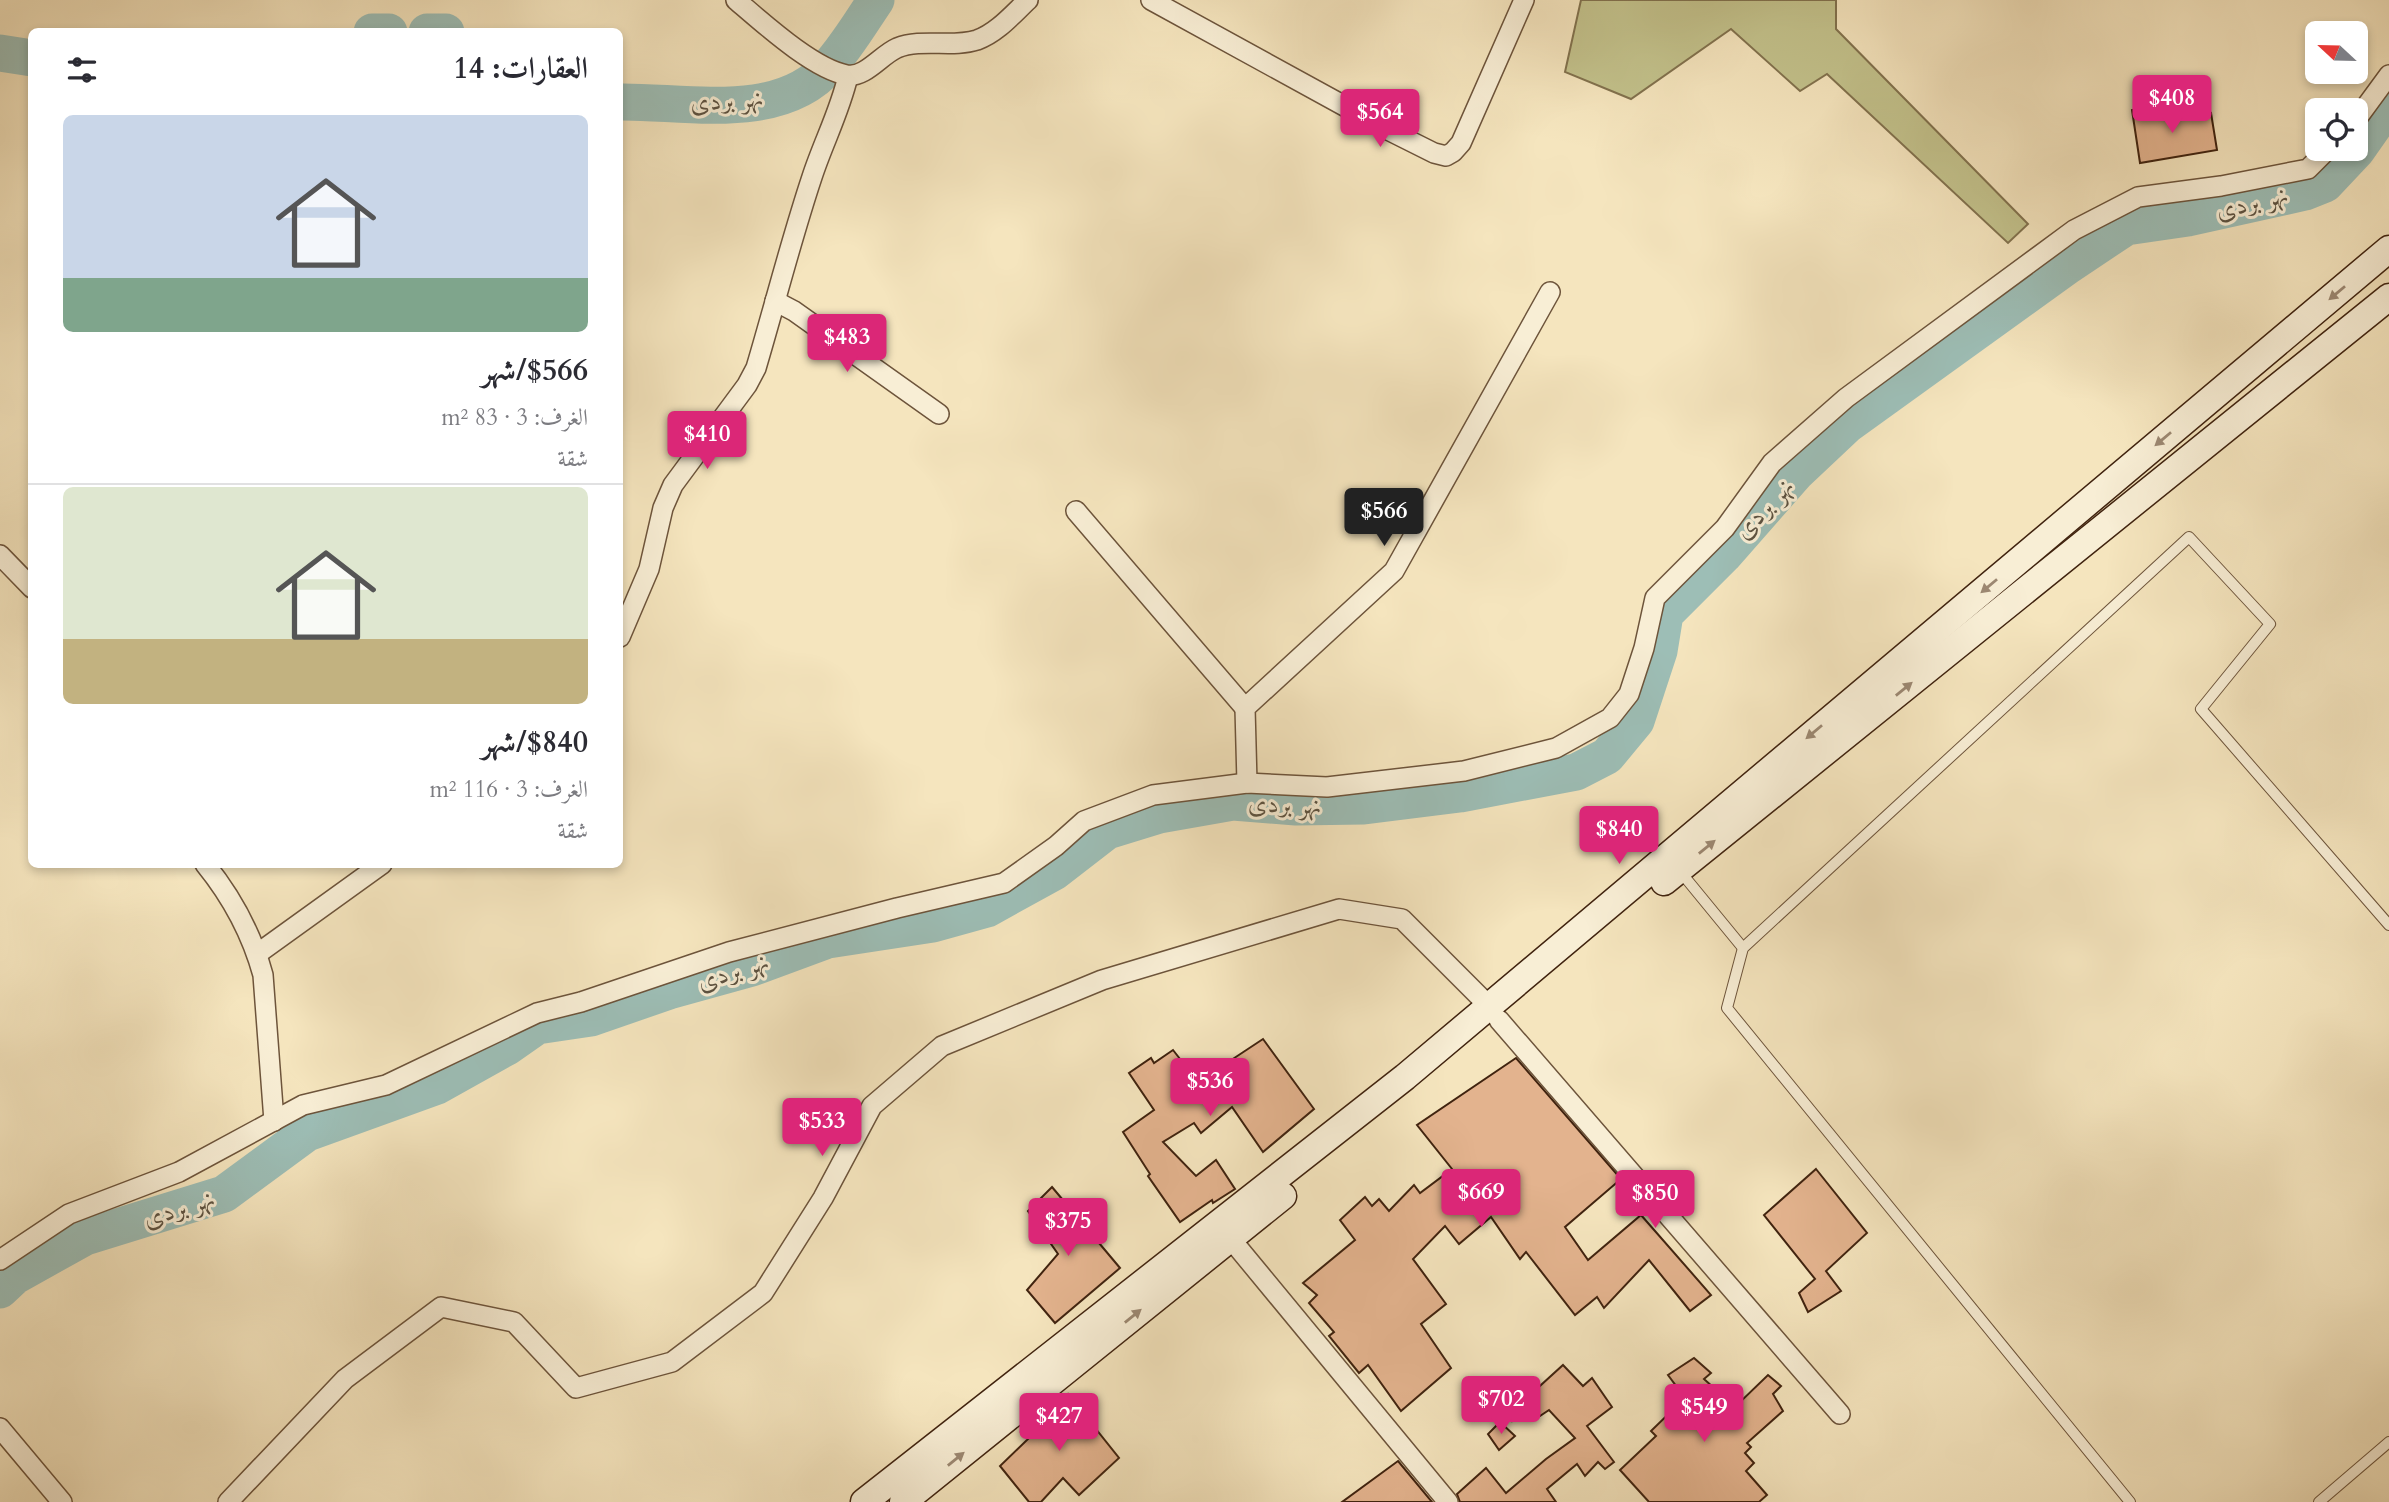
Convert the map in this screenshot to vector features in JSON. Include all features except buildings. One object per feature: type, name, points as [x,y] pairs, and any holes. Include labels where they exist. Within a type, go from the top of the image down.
[{"type":"main road","points":[[903,1502],[1230,1238],[2389,249]]},
{"type":"main road","points":[[864,1502],[1405,1077],[1494,1013],[1679,870],[2389,298]]},
{"type":"street","points":[[736,0],[806,56],[845,74],[860,74],[889,51],[903,46],[976,40],[990,33],[1028,0]]},
{"type":"street","points":[[1151,0],[1390,131],[1434,153],[1446,156],[1461,143],[1524,0]]},
{"type":"street","points":[[623,630],[649,569],[663,508],[673,485],[747,385],[756,368],[813,172],[844,96],[845,74]]},
{"type":"street","points":[[2368,104],[2389,75]]},
{"type":"street","points":[[0,1260],[69,1214],[179,1172],[303,1105],[386,1085],[537,1013],[581,1002],[729,952],[1004,883],[1056,846],[1084,821],[1153,795],[1247,783],[1327,787],[1464,771],[1556,748],[1610,718],[1629,694],[1644,649],[1655,598],[1725,528],[1772,463],[1846,398],[2074,230],[2138,197],[2221,186],[2308,169],[2316,161]]},
{"type":"street","points":[[1245,708],[1394,571],[1550,292]]},
{"type":"street","points":[[775,301],[794,311],[939,414]]},
{"type":"street","points":[[1076,511],[1245,708],[1247,783]]},
{"type":"street","points":[[0,555],[28,584]]},
{"type":"street","points":[[208,868],[223,889],[257,954],[264,975],[274,1121]]},
{"type":"street","points":[[257,954],[376,868]]},
{"type":"street","points":[[228,1502],[345,1379],[441,1307],[514,1322],[576,1388],[672,1362],[763,1293],[823,1198],[872,1106],[942,1046],[1102,980],[1339,909],[1402,919],[1494,1013],[1840,1414]]},
{"type":"street","points":[[1230,1238],[1448,1502]]},
{"type":"street","points":[[0,1428],[62,1502]]},
{"type":"lane","points":[[2130,1502],[1727,1008],[1743,948],[2189,537],[2270,624],[2201,709],[2389,925]]},
{"type":"lane","points":[[1679,870],[1743,948]]},
{"type":"lane","points":[[2319,1502],[2389,1441]]},
{"type":"shaded area","points":[[1581,0],[1836,0],[1836,29],[2028,224],[2008,243],[1827,74],[1800,91],[1731,29],[1631,99],[1565,72]]},
{"type":"waterway","name":"نهر بردى","points":[[623,102],[730,105],[785,96],[809,84],[829,66],[876,0]]},
{"type":"waterway","name":"نهر بردى","points":[[0,53],[28,57]]},
{"type":"waterway","name":"نهر بردى","points":[[0,1290],[15,1276],[85,1237],[224,1194],[307,1133],[437,1086],[507,1047],[537,1026],[591,1018],[669,991],[752,968],[828,940],[933,924],[987,909],[1054,872],[1107,831],[1159,815],[1233,802],[1296,807],[1364,806],[1460,794],[1576,772],[1607,756],[1636,721],[1659,651],[1665,614],[1724,555],[1796,473],[1847,425],[2126,227],[2188,218],[2305,192],[2325,184],[2357,150],[2389,104]]}]
